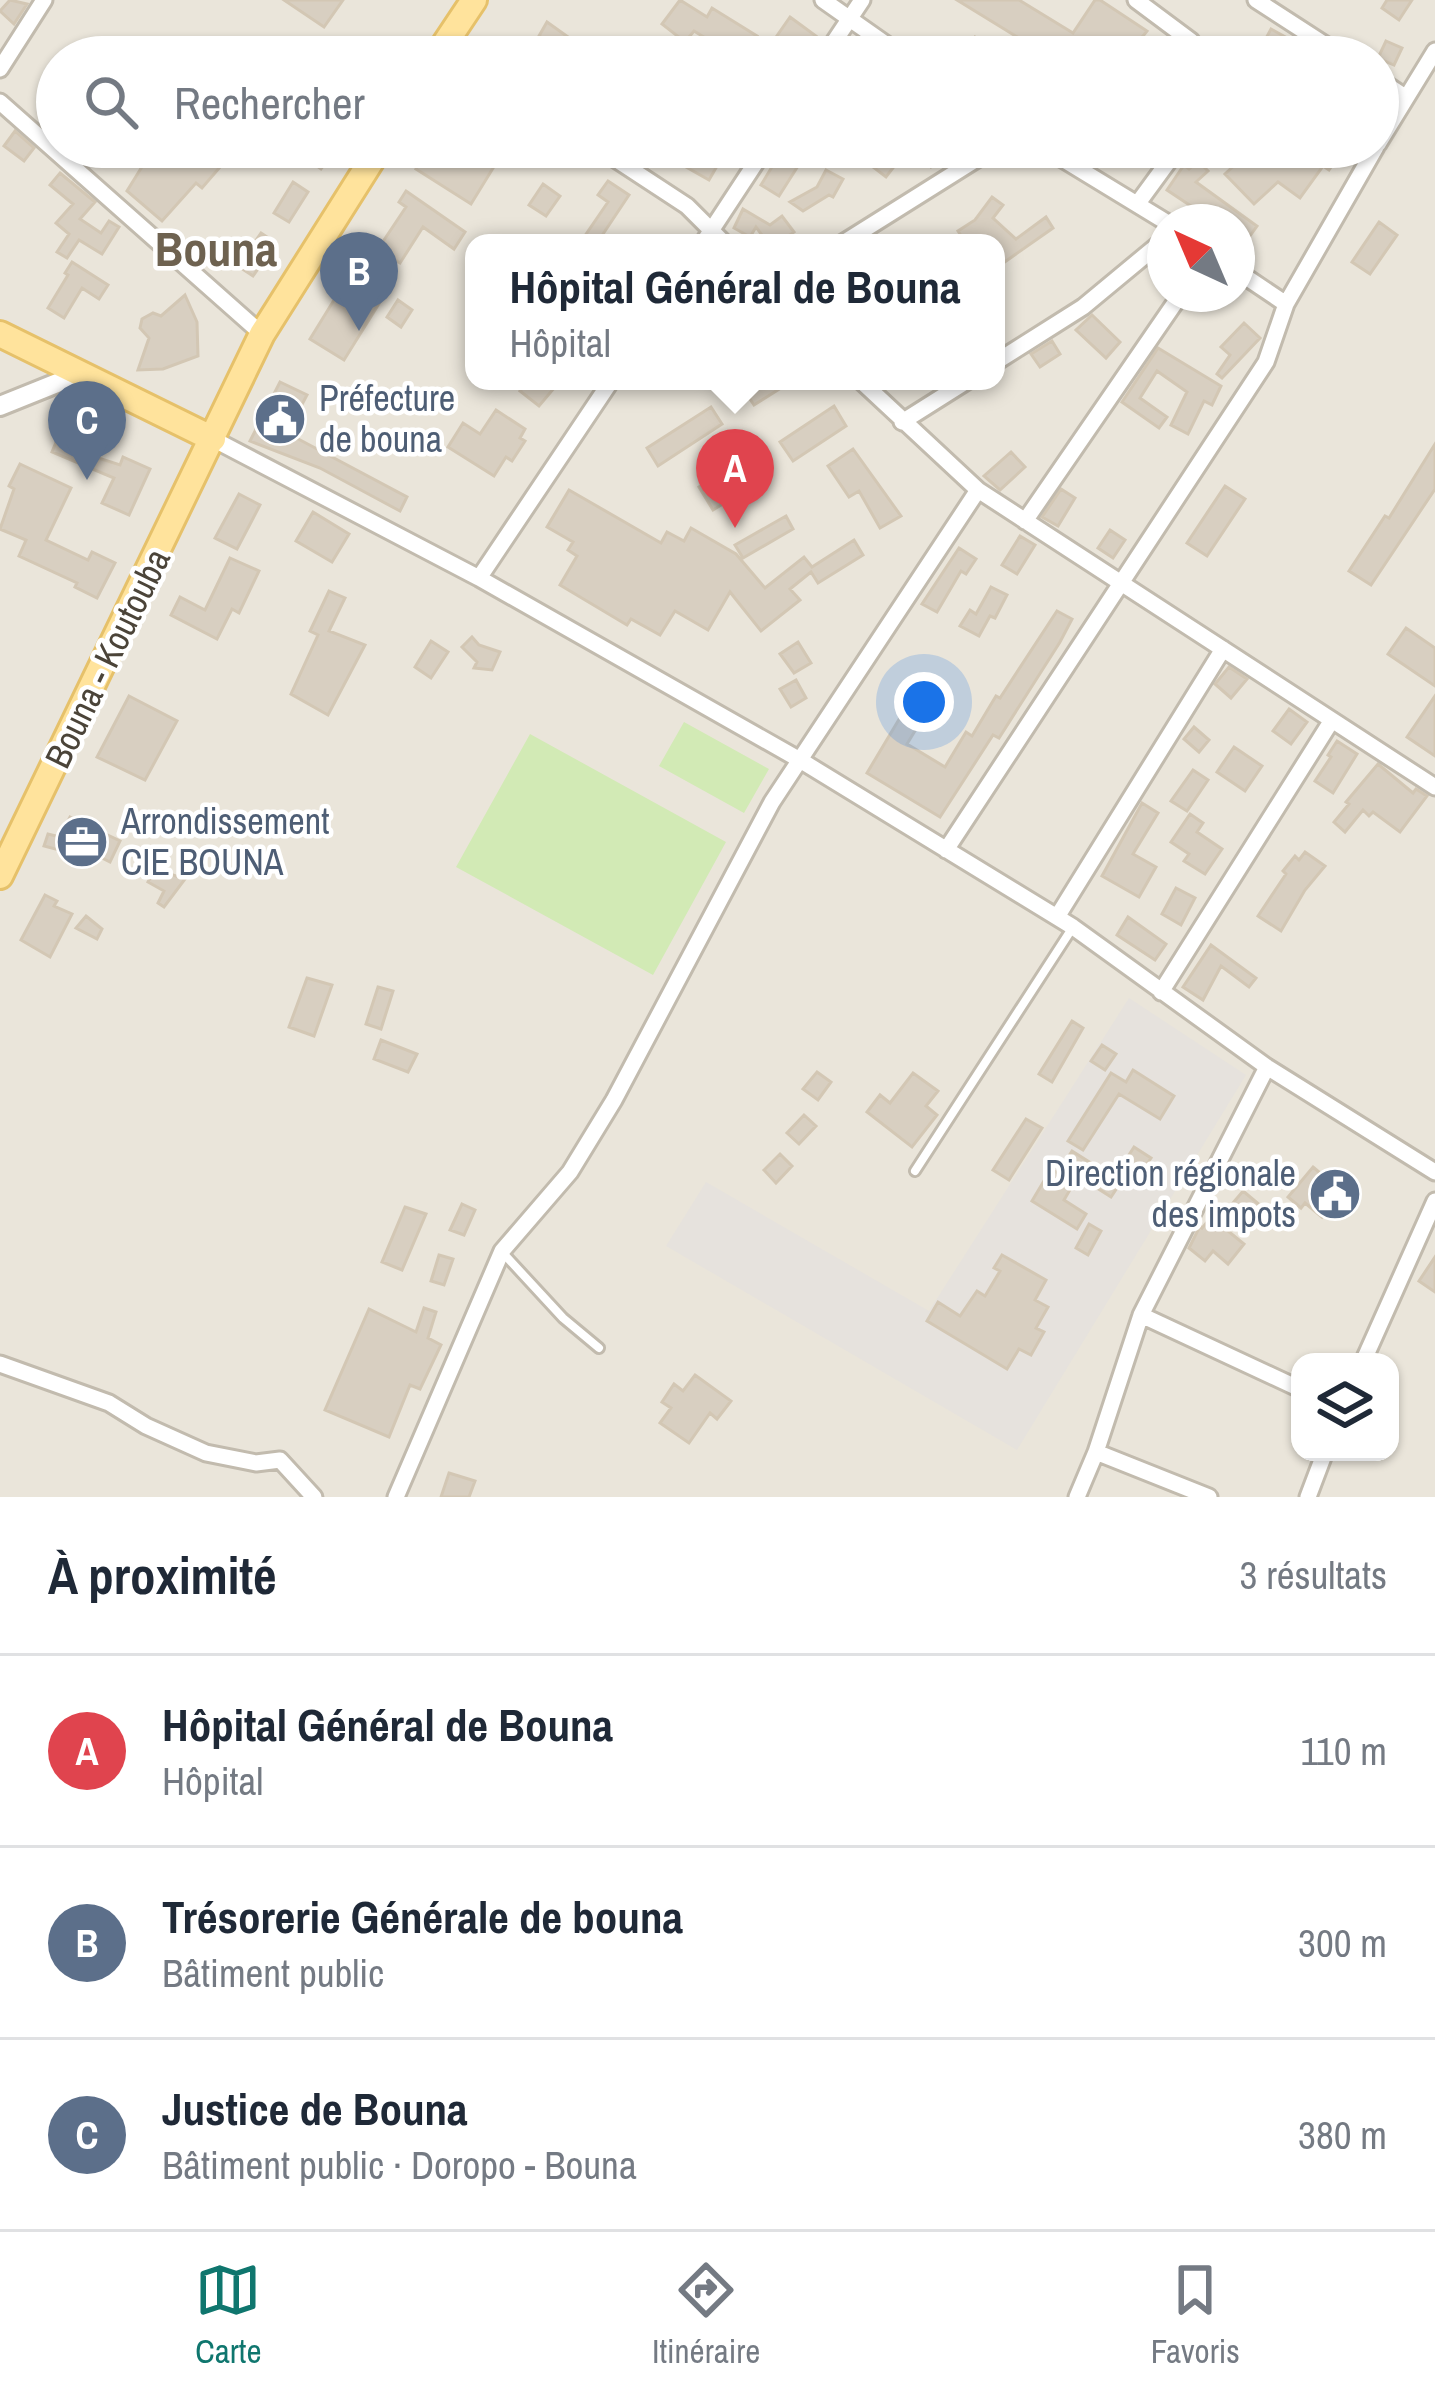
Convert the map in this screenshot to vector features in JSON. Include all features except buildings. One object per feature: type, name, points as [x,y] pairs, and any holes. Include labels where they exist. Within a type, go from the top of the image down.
[{"type":"main road","points":[[455,36],[474,0]]},
{"type":"main road","name":"Bouna - Koutouba","points":[[0,876],[262,334],[367,168]]},
{"type":"main road","points":[[0,334],[213,439]]},
{"type":"street","points":[[0,69],[44,0]]},
{"type":"street","points":[[823,0],[872,36]]},
{"type":"street","points":[[838,36],[862,0]]},
{"type":"street","points":[[1136,0],[1184,36]]},
{"type":"street","points":[[1256,0],[1312,36]]},
{"type":"street","points":[[1399,108],[1435,51]]},
{"type":"street","points":[[1399,93],[1405,97]]},
{"type":"street","points":[[0,102],[36,134]]},
{"type":"street","points":[[75,168],[262,334]]},
{"type":"street","points":[[628,168],[687,206],[709,234]]},
{"type":"street","points":[[716,234],[754,168]]},
{"type":"street","points":[[857,234],[963,168]]},
{"type":"street","points":[[1079,168],[1147,209]]},
{"type":"street","points":[[1138,203],[1164,168]]},
{"type":"street","points":[[946,850],[1266,362],[1286,304],[1364,168]]},
{"type":"street","points":[[1005,356],[1083,307],[1147,253]]},
{"type":"street","points":[[1255,283],[1286,304]]},
{"type":"street","points":[[1025,520],[1169,312]]},
{"type":"street","points":[[0,406],[82,373]]},
{"type":"street","points":[[479,578],[605,390]]},
{"type":"street","points":[[870,390],[978,490],[1435,788]]},
{"type":"street","points":[[902,422],[953,390]]},
{"type":"street","points":[[213,439],[479,578],[800,760],[1057,917],[1268,1067],[1435,1172]]},
{"type":"street","points":[[396,1497],[502,1252],[570,1172],[614,1100],[764,818],[978,490]]},
{"type":"street","points":[[1057,917],[1222,649]]},
{"type":"street","points":[[1161,992],[1332,721]]},
{"type":"street","points":[[1077,1497],[1141,1315],[1268,1067]]},
{"type":"street","points":[[1367,1353],[1435,1201]]},
{"type":"street","points":[[1141,1315],[1291,1385]]},
{"type":"street","points":[[0,1364],[109,1403],[206,1453],[256,1462],[280,1460],[314,1497]]},
{"type":"street","points":[[1096,1452],[1209,1497]]},
{"type":"street","points":[[1308,1497],[1322,1461]]},
{"type":"lane","points":[[915,1171],[1072,927]]},
{"type":"lane","points":[[502,1252],[563,1318],[599,1348]]},
{"type":"shaded area","points":[[0,0],[1435,0],[1435,1497],[0,1497]]},
{"type":"shaded area","points":[[1129,998],[1246,1075],[1017,1450],[666,1246],[706,1182],[929,1311]]},
{"type":"green space","points":[[684,722],[769,769],[744,813],[659,766]]},
{"type":"green space","points":[[530,734],[726,842],[653,975],[456,867]]},
{"type":"place","name":"Trésorerie Générale de bouna","points":[[359,331]]},
{"type":"place","name":"Préfecture de bouna","points":[[280,419]]},
{"type":"place","name":"Justice de Bouna","points":[[87,480]]},
{"type":"place","name":"Hôpital Général de Bouna","points":[[735,528]]},
{"type":"place","name":"Arrondissement CIE BOUNA","points":[[82,842]]},
{"type":"place","name":"Direction régionale des impots","points":[[1335,1194]]},
{"type":"district","name":"Bouna","points":[[216,249]]}]
